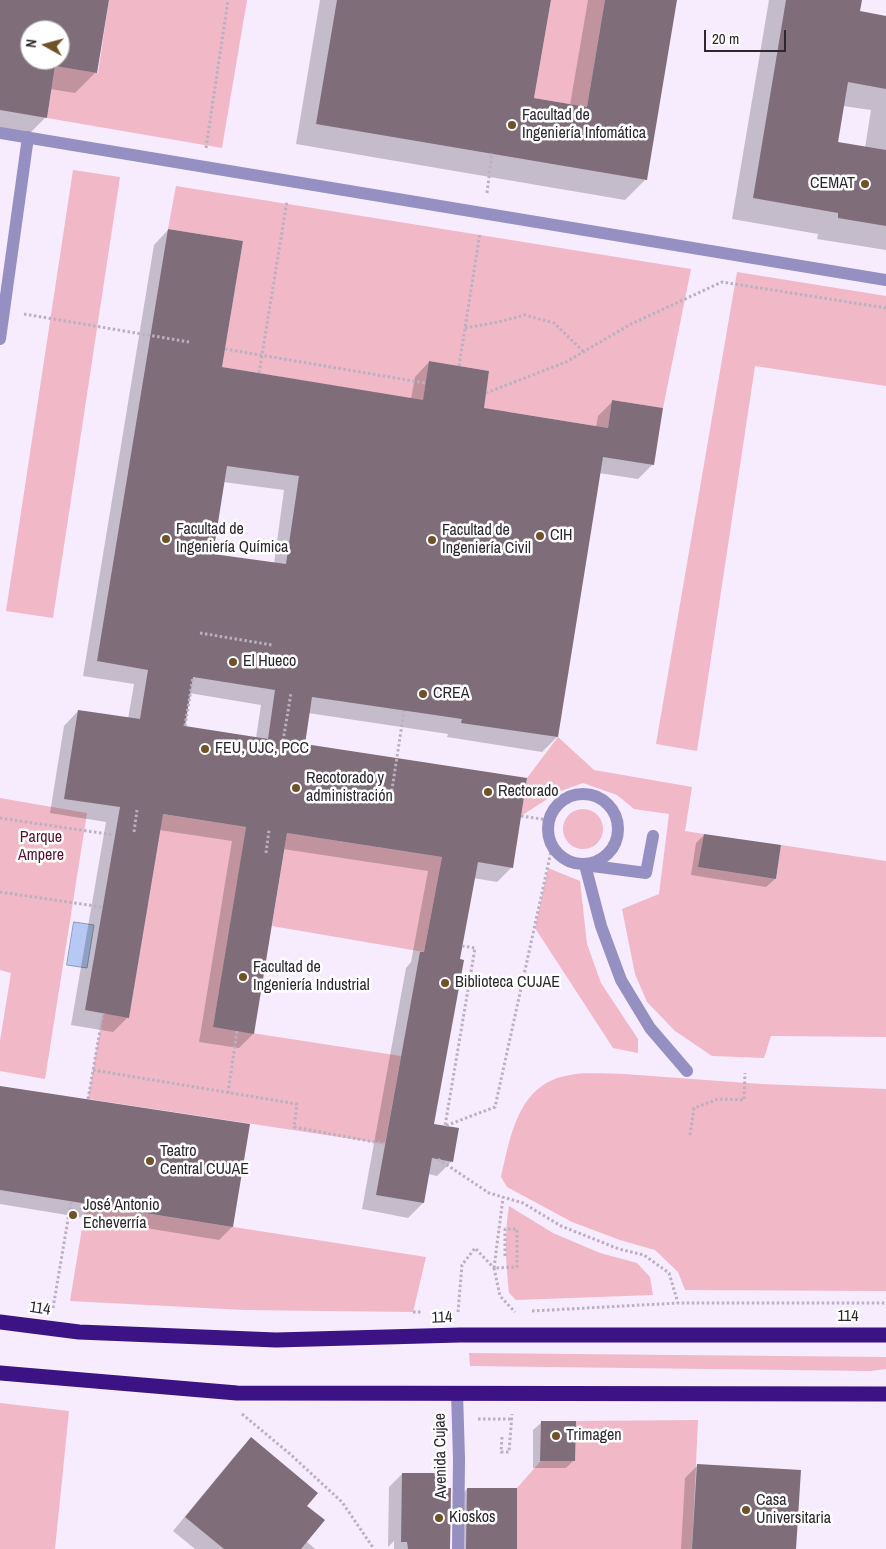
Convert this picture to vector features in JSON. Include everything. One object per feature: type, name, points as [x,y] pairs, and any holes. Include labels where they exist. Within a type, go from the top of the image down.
[{"type":"highway","name":"114","points":[[0,1322],[79,1332],[276,1340],[460,1335],[886,1335]]},
{"type":"highway","points":[[0,1374],[237,1393],[886,1394]]},
{"type":"street","points":[[0,133],[886,280]]},
{"type":"street","points":[[0,339],[28,138]]},
{"type":"street","points":[[585,865],[597,862],[607,856],[614,847],[618,835],[618,823],[614,812],[606,802],[596,796],[573,795],[562,800],[554,809],[549,820],[549,839],[552,847],[566,861],[585,865],[646,873],[653,836]]},
{"type":"street","points":[[585,865],[601,926],[621,980],[650,1028],[687,1071]]},
{"type":"street","name":"Avenida Cujae","points":[[457,1392],[458,1549]]},
{"type":"path","points":[[203,166],[228,0]]},
{"type":"path","points":[[484,213],[492,153]]},
{"type":"path","points":[[259,373],[291,181]]},
{"type":"path","points":[[459,366],[476,256]]},
{"type":"path","points":[[486,393],[566,362],[631,324],[722,282],[886,308]]},
{"type":"path","points":[[4,310],[189,342]]},
{"type":"path","points":[[466,328],[525,315],[554,324],[584,352]]},
{"type":"path","points":[[225,348],[425,383]]},
{"type":"path","points":[[200,633],[272,645]]},
{"type":"path","points":[[185,726],[193,677]]},
{"type":"path","points":[[284,741],[291,693]]},
{"type":"path","points":[[391,796],[404,711]]},
{"type":"path","points":[[134,832],[137,810]]},
{"type":"path","points":[[521,816],[549,820]]},
{"type":"path","points":[[0,818],[114,835]]},
{"type":"path","points":[[266,853],[269,830]]},
{"type":"path","points":[[462,946],[475,948],[445,1126],[495,1107],[552,847]]},
{"type":"path","points":[[0,892],[102,907]]},
{"type":"path","points":[[88,1099],[103,1014]]},
{"type":"path","points":[[228,1092],[237,1031]]},
{"type":"path","points":[[93,1070],[297,1104],[294,1127],[385,1144]]},
{"type":"path","points":[[690,1135],[694,1108],[718,1099],[744,1100],[746,1073]]},
{"type":"path","points":[[438,1159],[489,1193],[523,1203],[561,1226],[619,1249],[644,1255],[669,1273],[678,1304]]},
{"type":"path","points":[[503,1198],[494,1268],[500,1296],[515,1312]]},
{"type":"path","points":[[50,1328],[71,1202]]},
{"type":"path","points":[[458,1312],[462,1265],[475,1248],[494,1268],[517,1267],[517,1229],[505,1229],[505,1256]]},
{"type":"path","points":[[505,1312],[678,1304],[886,1303]]},
{"type":"path","points":[[414,1312],[431,1312]]},
{"type":"path","points":[[449,1312],[467,1312]]},
{"type":"path","points":[[242,1414],[290,1454],[342,1502],[374,1549]]},
{"type":"path","points":[[458,1420],[511,1418]]},
{"type":"path","points":[[502,1437],[501,1452],[510,1452],[510,1438]]},
{"type":"green space","points":[[109,0],[247,0],[222,148],[47,118],[54,70],[70,70],[70,68],[98,73]]},
{"type":"green space","points":[[551,0],[605,0],[587,107],[534,98]]},
{"type":"green space","points":[[73,170],[120,177],[53,618],[6,611]]},
{"type":"green space","points":[[176,186],[691,269],[663,408],[612,400],[608,428],[509,412],[475,463],[489,371],[429,361],[423,401],[222,367],[243,241],[168,229]]},
{"type":"green space","points":[[737,272],[886,296],[886,386],[755,366],[697,751],[656,744]]},
{"type":"green space","points":[[558,737],[594,770],[692,787],[685,831],[704,834],[699,867],[776,879],[781,845],[886,861],[886,1037],[771,1036],[764,1058],[712,1056],[675,1031],[647,1002],[635,974],[622,909],[659,894],[669,814],[634,809],[617,795],[583,783],[558,792],[521,816],[527,778]]},
{"type":"green space","name":"Parque Ampere","points":[[0,798],[87,813],[45,1079],[0,1071],[0,1041],[11,973],[0,970]]},
{"type":"green space","points":[[587,809],[594,812],[600,818],[603,829],[602,837],[594,846],[587,849],[579,849],[572,846],[564,837],[563,825],[566,818],[575,810]]},
{"type":"green space","points":[[162,814],[246,827],[213,1027],[401,1056],[385,1144],[88,1099],[103,1013],[129,1017]]},
{"type":"green space","points":[[287,833],[442,857],[424,952],[272,926]]},
{"type":"green space","points":[[548,868],[580,881],[587,944],[601,983],[638,1039],[638,1053],[613,1048],[535,928]]},
{"type":"green space","points":[[590,1073],[761,1084],[886,1089],[886,1291],[685,1290],[678,1272],[655,1250],[620,1240],[572,1222],[507,1187],[501,1177],[514,1128],[528,1100],[539,1088],[553,1080],[570,1075]]},
{"type":"green space","points":[[86,1204],[426,1257],[413,1312],[244,1310],[70,1301]]},
{"type":"green space","points":[[509,1206],[553,1233],[600,1253],[637,1263],[650,1277],[653,1295],[516,1300],[509,1293],[507,1271],[506,1239]]},
{"type":"green space","points":[[469,1353],[886,1357],[886,1369],[870,1371],[470,1366]]},
{"type":"green space","points":[[0,1403],[69,1411],[55,1549],[0,1549]]},
{"type":"green space","points":[[698,1420],[692,1549],[517,1549],[517,1488],[576,1421]]},
{"type":"water","points":[[74,922],[94,925],[87,968],[67,965]]},
{"type":"building","points":[[0,0],[109,0],[97,73],[70,68],[70,20],[20,20],[20,70],[54,70],[47,118],[0,110]]},
{"type":"building","points":[[337,0],[551,0],[534,98],[587,107],[605,0],[677,0],[647,180],[316,124]]},
{"type":"building","points":[[786,0],[862,0],[860,11],[886,16],[886,89],[848,82],[838,142],[886,150],[886,226],[838,218],[838,213],[753,198]]},
{"type":"building","points":[[168,229],[243,241],[222,367],[423,400],[429,361],[489,371],[484,408],[608,428],[612,400],[663,408],[654,465],[603,457],[558,737],[461,723],[462,719],[312,697],[305,744],[527,778],[513,868],[478,862],[460,959],[464,960],[434,1124],[459,1128],[453,1162],[432,1158],[424,1203],[376,1195],[420,952],[424,952],[442,857],[287,833],[254,1034],[213,1027],[246,827],[163,814],[129,1018],[85,1010],[120,807],[64,799],[78,710],[140,719],[148,670],[97,661]],"holes":[[[227,466],[299,476],[286,564],[213,554]],[[193,677],[275,690],[268,739],[185,726]]]},
{"type":"building","points":[[704,834],[781,845],[776,879],[698,867]]},
{"type":"building","name":"Teatro Central CUJAE","points":[[0,1086],[250,1124],[233,1227],[0,1190]]},
{"type":"building","points":[[541,1421],[576,1421],[575,1461],[540,1461]]},
{"type":"building","points":[[251,1437],[318,1493],[307,1506],[325,1520],[301,1549],[224,1549],[185,1517]]},
{"type":"building","name":"Casa Universitaria","points":[[697,1464],[801,1470],[796,1549],[692,1549]]},
{"type":"building","points":[[402,1473],[440,1473],[440,1488],[451,1488],[450,1549],[408,1549],[407,1542],[401,1542]]},
{"type":"building","points":[[467,1488],[517,1488],[517,1549],[466,1549]]},
{"type":"place","name":"Facultad de Ingeniería Infomática","points":[[512,125]]},
{"type":"place","name":"CEMAT","points":[[865,184]]},
{"type":"place","name":"CIH","points":[[540,536]]},
{"type":"place","name":"Facultad de Ingeniería Química","points":[[166,539]]},
{"type":"place","name":"Facultad de Ingeniería Civil","points":[[432,540]]},
{"type":"place","name":"El Hueco","points":[[233,662]]},
{"type":"place","name":"CREA","points":[[423,694]]},
{"type":"place","name":"FEU, UJC, PCC","points":[[205,749]]},
{"type":"place","name":"Recotorado y administración","points":[[296,788]]},
{"type":"place","name":"Rectorado","points":[[488,792]]},
{"type":"place","name":"Facultad de Ingeniería Industrial","points":[[243,977]]},
{"type":"place","name":"Biblioteca CUJAE","points":[[445,983]]},
{"type":"place","name":"Teatro Central CUJAE","points":[[150,1161]]},
{"type":"place","name":"José Antonio Echeverría","points":[[73,1215]]},
{"type":"place","name":"Trimagen","points":[[556,1436]]},
{"type":"place","name":"Casa Universitaria","points":[[746,1510]]},
{"type":"place","name":"Kioskos","points":[[439,1518]]}]
